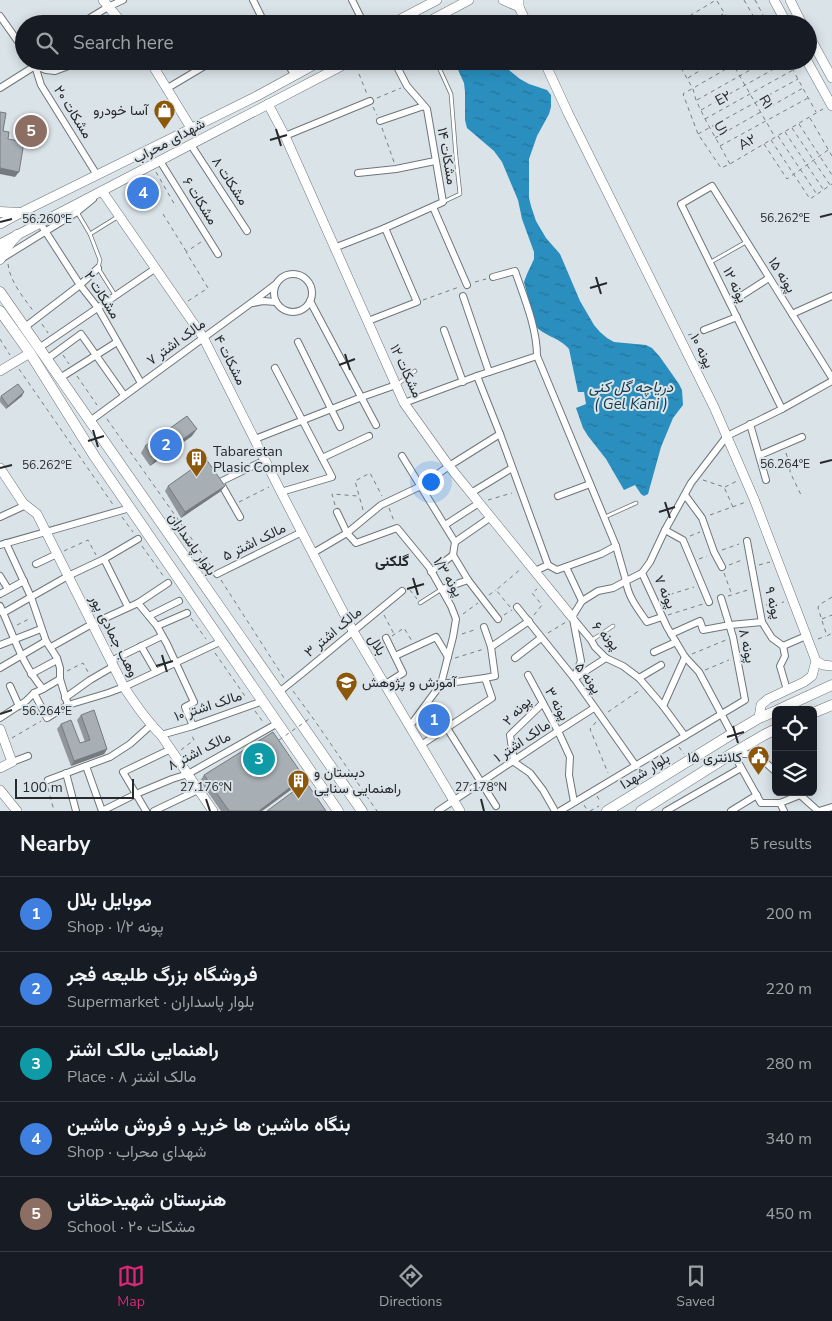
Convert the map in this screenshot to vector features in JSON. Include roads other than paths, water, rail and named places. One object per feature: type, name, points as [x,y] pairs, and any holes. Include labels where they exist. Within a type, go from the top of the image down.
[{"type":"main road","points":[[0,212],[20,213]]},
{"type":"main road","points":[[2,258],[1,256],[6,248],[18,235]]},
{"type":"main road","name":"بلوار پاسداران","points":[[0,285],[2,294],[25,327],[34,350],[95,457],[338,811]]},
{"type":"main road","name":"بلوار پاسداران","points":[[0,311],[34,350],[47,359],[362,811]]},
{"type":"main road","name":"بلوار شهدا","points":[[786,706],[832,685]]},
{"type":"main road","points":[[817,711],[832,705]]},
{"type":"main road","name":"بلوار شهدا","points":[[607,811],[732,734],[772,712]]},
{"type":"main road","points":[[642,811],[733,753],[772,731]]},
{"type":"street","points":[[91,15],[105,4],[123,0]]},
{"type":"street","points":[[253,0],[260,15]]},
{"type":"street","points":[[352,0],[360,15]]},
{"type":"street","points":[[441,15],[469,0]]},
{"type":"street","points":[[503,0],[519,3],[524,15]]},
{"type":"street","points":[[774,0],[782,15]]},
{"type":"street","points":[[790,0],[798,15]]},
{"type":"street","points":[[408,15],[433,1]]},
{"type":"street","points":[[105,4],[115,15]]},
{"type":"street","points":[[0,16],[15,37]]},
{"type":"street","points":[[817,50],[832,78]]},
{"type":"street","points":[[0,88],[25,70]]},
{"type":"street","name":"مشکات ۲۰","points":[[37,70],[42,85],[97,174]]},
{"type":"street","points":[[155,70],[191,128]]},
{"type":"street","points":[[166,89],[198,70]]},
{"type":"street","points":[[291,70],[294,76]]},
{"type":"street","name":"شهدای محراب","points":[[0,224],[305,70]]},
{"type":"street","name":"شهدای محراب","points":[[0,244],[40,223],[75,209],[102,191],[334,70]]},
{"type":"street","name":"مشکات ۱۴","points":[[334,248],[443,202],[427,109],[407,86],[399,70]]},
{"type":"street","name":"پونه ۱۰","points":[[548,70],[714,407],[754,499],[816,661]]},
{"type":"street","points":[[812,70],[832,106]]},
{"type":"street","points":[[285,136],[370,101]]},
{"type":"street","name":"مشکات ۱۲","points":[[268,104],[285,136],[404,404],[478,503],[572,617]]},
{"type":"street","points":[[380,121],[424,106]]},
{"type":"street","name":"مشکات ۸","points":[[191,145],[247,231]]},
{"type":"street","points":[[358,173],[396,169],[435,161]]},
{"type":"street","name":"مشکات ۶","points":[[156,163],[218,254]]},
{"type":"street","name":"پونه ۱۵","points":[[712,186],[832,379]]},
{"type":"street","name":"پونه ۱۲","points":[[712,186],[681,204],[782,408]]},
{"type":"street","name":"مشکات ۴","points":[[102,191],[203,337],[313,553]]},
{"type":"street","points":[[433,207],[467,285]]},
{"type":"street","points":[[2,258],[46,231],[75,209]]},
{"type":"street","name":"مشکات ۲","points":[[40,223],[80,285],[98,308],[140,383]]},
{"type":"street","points":[[368,321],[417,302],[385,228]]},
{"type":"street","points":[[25,327],[80,285],[98,268]]},
{"type":"street","points":[[0,371],[52,339],[156,268]]},
{"type":"street","points":[[494,277],[516,271],[537,346],[537,356],[616,546],[631,599],[647,622],[662,617]]},
{"type":"street","points":[[292,274],[304,278],[311,287],[310,302],[303,310],[297,312],[284,310],[279,307],[274,296],[276,284],[280,279],[292,274]]},
{"type":"street","points":[[730,303],[769,278]]},
{"type":"street","name":"مالک اشتر ۷","points":[[90,420],[276,284]]},
{"type":"street","points":[[463,296],[489,372]]},
{"type":"street","points":[[792,314],[832,296]]},
{"type":"street","points":[[252,303],[263,301],[276,302]]},
{"type":"street","points":[[310,302],[376,425]]},
{"type":"street","points":[[704,330],[736,317]]},
{"type":"street","points":[[444,330],[463,382]]},
{"type":"street","points":[[47,359],[81,334],[124,395]]},
{"type":"street","points":[[60,378],[117,342]]},
{"type":"street","points":[[298,342],[340,427]]},
{"type":"street","points":[[404,404],[477,376],[537,356]]},
{"type":"street","points":[[276,368],[332,477],[279,488]]},
{"type":"street","points":[[477,376],[548,565]]},
{"type":"street","points":[[727,436],[782,408],[832,379]]},
{"type":"street","points":[[255,439],[396,385]]},
{"type":"street","points":[[750,424],[766,480]]},
{"type":"street","points":[[313,553],[347,533],[386,502],[420,486],[500,434]]},
{"type":"street","points":[[322,458],[370,436]]},
{"type":"street","name":"پونه ۷","points":[[727,436],[695,477],[665,530],[650,562],[642,573],[671,634],[685,656],[699,672],[732,734]]},
{"type":"street","points":[[760,456],[802,437]]},
{"type":"street","points":[[402,456],[455,542],[453,555],[482,600],[498,619]]},
{"type":"street","points":[[240,517],[220,482],[265,460]]},
{"type":"street","name":"وهب جمادی پور","points":[[0,468],[23,503],[37,514],[112,664],[137,708],[161,735],[213,811]]},
{"type":"street","points":[[471,493],[512,468]]},
{"type":"street","points":[[558,496],[590,484]]},
{"type":"street","points":[[684,495],[702,518],[714,552],[722,567]]},
{"type":"street","points":[[445,525],[478,503]]},
{"type":"street","points":[[0,517],[26,505]]},
{"type":"street","points":[[68,706],[57,660],[46,641],[24,581],[3,544],[130,508]]},
{"type":"street","points":[[338,512],[347,533]]},
{"type":"street","points":[[455,542],[490,518]]},
{"type":"street","name":"پونه ۱/۳","points":[[347,533],[356,543],[397,528],[442,588],[456,619],[441,684],[410,726]]},
{"type":"street","points":[[665,530],[683,540],[709,602]]},
{"type":"street","name":"مالک اشتر ۵","points":[[216,574],[302,532]]},
{"type":"street","points":[[3,616],[31,597],[138,539]]},
{"type":"street","name":"پونه ۹","points":[[747,541],[762,622],[772,638],[783,646]]},
{"type":"street","points":[[532,567],[548,565],[557,570],[601,554],[616,546]]},
{"type":"street","name":"بلال","points":[[313,553],[353,632],[460,811]]},
{"type":"street","points":[[36,564],[57,554]]},
{"type":"street","points":[[431,572],[453,555]]},
{"type":"street","points":[[101,560],[128,607]]},
{"type":"street","points":[[566,567],[582,601],[598,591],[613,588],[642,573]]},
{"type":"street","points":[[0,576],[8,588]]},
{"type":"street","points":[[442,588],[468,580]]},
{"type":"street","points":[[0,594],[24,581]]},
{"type":"street","points":[[51,647],[92,624],[138,603],[168,583]]},
{"type":"street","name":"مالک اشتر ۳","points":[[279,692],[402,591]]},
{"type":"street","name":"پونه ۸","points":[[720,598],[730,624],[745,700],[721,714]]},
{"type":"street","points":[[150,616],[180,601]]},
{"type":"street","name":"پونه ۶","points":[[582,601],[572,617],[606,658],[623,666],[639,678],[685,736]]},
{"type":"street","points":[[138,603],[150,616],[168,644],[194,702],[185,707],[190,726]]},
{"type":"street","points":[[0,606],[21,656],[31,674],[43,689]]},
{"type":"street","name":"پونه ۵","points":[[514,608],[529,622],[574,678],[636,766]]},
{"type":"street","points":[[157,626],[187,613]]},
{"type":"street","points":[[572,617],[581,661],[574,678]]},
{"type":"street","points":[[671,634],[700,621],[703,630],[730,624],[762,622]]},
{"type":"street","points":[[491,647],[529,622]]},
{"type":"street","points":[[441,684],[495,676],[491,647],[484,627]]},
{"type":"street","points":[[0,645],[41,628]]},
{"type":"street","points":[[65,698],[112,664],[141,646],[162,636]]},
{"type":"street","points":[[787,690],[780,666],[785,656],[783,646],[806,636]]},
{"type":"street","points":[[395,656],[436,637],[448,659]]},
{"type":"street","points":[[384,685],[403,673],[386,638]]},
{"type":"street","points":[[515,658],[542,638]]},
{"type":"street","points":[[0,668],[46,641]]},
{"type":"street","points":[[34,694],[47,718],[68,706],[124,687],[222,641]]},
{"type":"street","points":[[654,652],[676,642]]},
{"type":"street","points":[[141,646],[156,672]]},
{"type":"street","points":[[663,706],[685,656]]},
{"type":"street","points":[[574,678],[606,658]]},
{"type":"street","points":[[31,674],[57,660]]},
{"type":"street","points":[[759,718],[761,705],[768,699],[804,682],[812,676],[816,661],[832,666]]},
{"type":"street","points":[[639,678],[661,665]]},
{"type":"street","name":"پونه ۳","points":[[528,676],[570,757],[569,774],[574,802]]},
{"type":"street","points":[[0,718],[60,677]]},
{"type":"street","points":[[421,745],[492,698],[485,678]]},
{"type":"street","points":[[10,686],[19,706]]},
{"type":"street","name":"مالک اشتر ۱۰","points":[[161,735],[263,701]]},
{"type":"street","name":"پونه ۲","points":[[514,762],[510,735],[542,703]]},
{"type":"street","name":"مالک اشتر ۱","points":[[438,811],[594,708]]},
{"type":"street","points":[[560,811],[721,714]]},
{"type":"street","name":"مالک اشتر ۸","points":[[102,811],[136,794],[188,774],[278,723]]},
{"type":"street","points":[[48,780],[110,757],[130,744],[152,725]]},
{"type":"street","points":[[447,728],[496,806]]},
{"type":"street","points":[[0,730],[12,762]]},
{"type":"street","points":[[146,811],[123,772],[173,752]]},
{"type":"street","points":[[733,753],[762,803],[780,803],[795,796]]},
{"type":"street","points":[[733,753],[756,755],[772,769]]},
{"type":"street","points":[[0,768],[28,756]]},
{"type":"street","points":[[514,762],[530,773],[543,790],[555,811]]},
{"type":"street","points":[[86,766],[102,811]]},
{"type":"street","points":[[666,811],[741,768]]},
{"type":"street","points":[[66,773],[76,811]]},
{"type":"street","points":[[0,790],[17,811]]},
{"type":"street","points":[[154,811],[198,790]]},
{"type":"street","points":[[731,811],[757,796]]},
{"type":"street","points":[[801,796],[818,811],[832,807]]},
{"type":"street","points":[[780,803],[784,811]]},
{"type":"lane","points":[[440,70],[452,94],[460,194],[443,202]]},
{"type":"lane","name":"مشکات ۲","points":[[75,209],[90,234],[100,260],[98,268],[115,296]]},
{"type":"lane","points":[[90,234],[119,216]]},
{"type":"lane","points":[[710,262],[746,242]]},
{"type":"lane","points":[[396,385],[415,371]]},
{"type":"lane","points":[[604,517],[636,504]]},
{"type":"lane","points":[[420,603],[442,588]]},
{"type":"lane","points":[[591,640],[613,626]]},
{"type":"water","name":"دریاچه گل کنی ( Gel Kani )","points":[[458,70],[509,70],[529,84],[547,90],[551,95],[549,114],[537,136],[529,159],[529,198],[536,221],[546,238],[560,254],[580,301],[600,332],[614,342],[646,345],[652,348],[682,390],[683,405],[673,418],[661,447],[648,494],[644,496],[635,485],[624,490],[606,459],[583,428],[576,408],[586,404],[584,392],[578,392],[569,349],[561,342],[542,332],[535,325],[524,282],[534,259],[534,252],[522,219],[518,200],[502,162],[494,151],[467,128],[464,83]]},
{"type":"place","name":"آسا خودرو","points":[[164,129]]},
{"type":"place","name":"هنرستان شهیدحقانی","points":[[31,131]]},
{"type":"place","name":"بنگاه ماشین ها خرید و فروش ماشین","points":[[143,193]]},
{"type":"place","name":"فروشگاه بزرگ طلیعه فجر","points":[[166,445]]},
{"type":"place","name":"Tabarestan Plasic Complex","points":[[197,478]]},
{"type":"place","name":"آموزش و پژوهش","points":[[346,701]]},
{"type":"place","name":"موبایل بلال","points":[[434,720]]},
{"type":"place","name":"راهنمایی مالک اشتر","points":[[259,759]]},
{"type":"place","name":"کلانتری ۱۵","points":[[758,776]]},
{"type":"place","name":"دبستان و راهنمایی سنایی","points":[[298,799]]},
{"type":"district","name":"گلکنی","points":[[392,561]]}]
